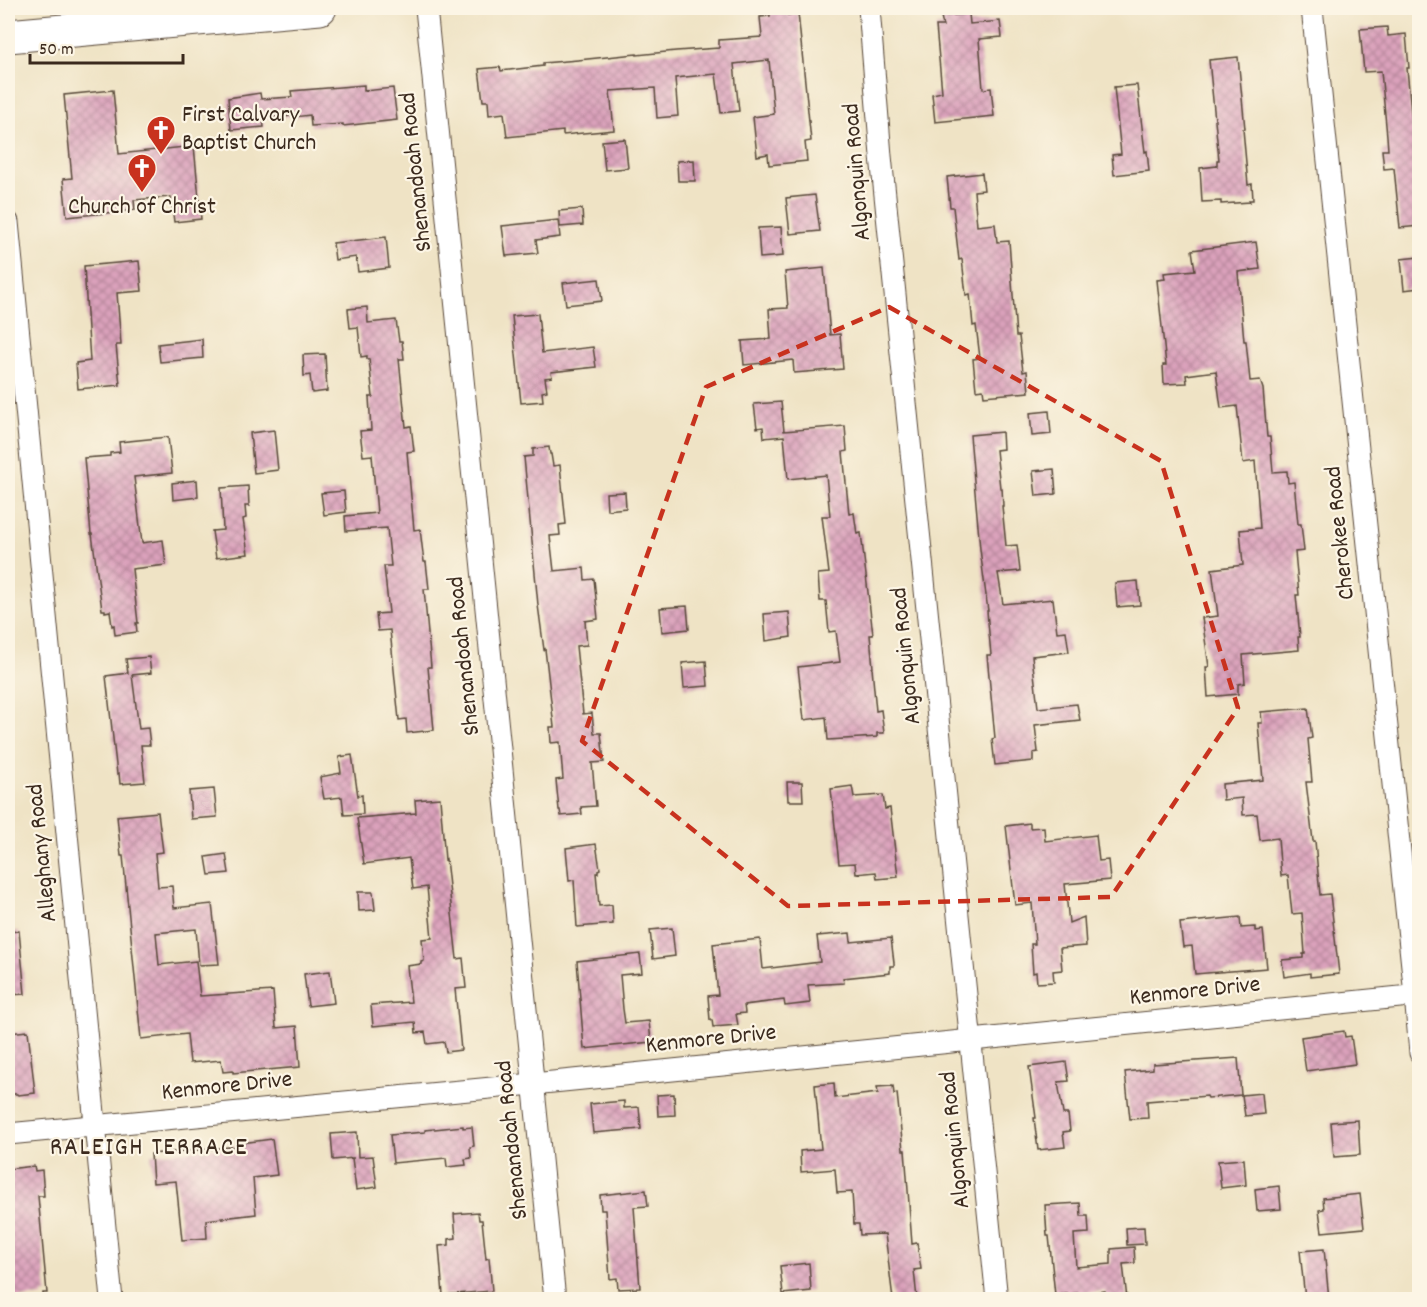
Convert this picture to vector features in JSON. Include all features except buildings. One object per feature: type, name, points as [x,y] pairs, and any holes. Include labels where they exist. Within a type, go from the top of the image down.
[{"type":"main road","points":[[8,36],[320,8]]},
{"type":"street","name":"Shenandoah Road","points":[[426,8],[555,1299]]},
{"type":"street","name":"Algonquin Road","points":[[869,8],[881,156],[997,1299]]},
{"type":"street","name":"Cherokee Road","points":[[1312,8],[1417,995],[1419,1053]]},
{"type":"street","name":"Alleghany Road","points":[[8,222],[112,1299]]},
{"type":"street","name":"Kenmore Drive","points":[[8,1134],[1417,995]]},
{"type":"highlighted area","points":[[889,307],[1161,461],[1238,708],[1111,897],[788,906],[582,741],[706,387]]},
{"type":"place","name":"First Calvary Baptist Church","points":[[161,156]]},
{"type":"place","name":"Church of Christ","points":[[142,194]]},
{"type":"district","name":"RALEIGH TERRACE","points":[[149,1148]]}]
